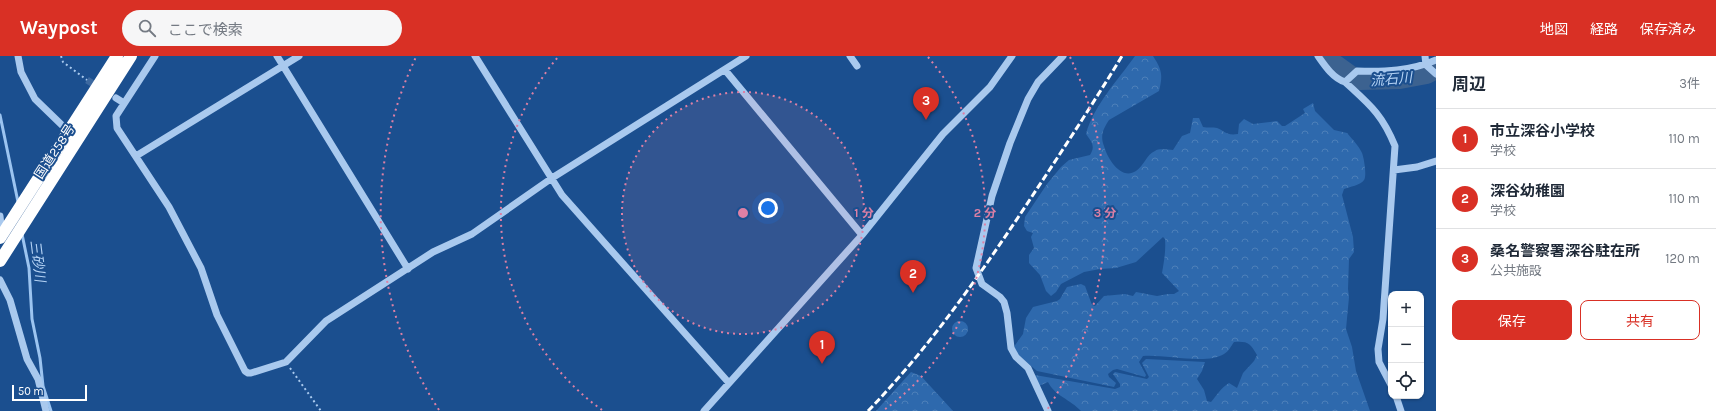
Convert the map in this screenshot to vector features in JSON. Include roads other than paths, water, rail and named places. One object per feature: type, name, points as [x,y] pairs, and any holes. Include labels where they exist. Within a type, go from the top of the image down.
[{"type":"highway","name":"国道258号","points":[[1,237],[117,56]]},
{"type":"highway","name":"国道258号","points":[[0,261],[132,56]]},
{"type":"street","points":[[18,56],[21,72],[35,99],[68,131]]},
{"type":"street","points":[[155,56],[116,116],[118,128],[169,207],[202,268],[217,315],[245,371],[248,373],[286,362],[326,321],[433,252],[472,234],[552,178],[746,56]]},
{"type":"street","points":[[277,56],[408,269]]},
{"type":"street","points":[[136,156],[299,56]]},
{"type":"street","points":[[475,56],[562,195],[729,383]]},
{"type":"street","points":[[850,56],[857,66]]},
{"type":"street","points":[[704,411],[862,234],[943,134],[990,87],[1012,56]]},
{"type":"street","points":[[1048,411],[1028,368],[1013,353],[1004,302],[1000,297],[982,284],[976,268],[992,196],[1010,143],[1028,100],[1038,82],[1063,56]]},
{"type":"street","points":[[1318,56],[1326,68],[1340,80],[1345,82],[1376,110],[1387,127],[1395,146],[1383,320],[1378,349],[1379,362],[1388,379]]},
{"type":"street","points":[[1424,56],[1426,65],[1436,74]]},
{"type":"street","points":[[1345,82],[1357,71],[1391,72],[1426,65],[1436,60]]},
{"type":"street","points":[[725,70],[862,234]]},
{"type":"street","points":[[116,98],[124,103]]},
{"type":"street","points":[[1394,170],[1418,167],[1436,161]]},
{"type":"street","points":[[0,216],[1,237]]},
{"type":"street","points":[[0,280],[10,300],[27,359],[38,379],[46,411]]},
{"type":"street","points":[[1397,399],[1401,411]]},
{"type":"waterway","name":"流石川","points":[[1329,56],[1332,61],[1360,81],[1400,80],[1427,75],[1436,70]]},
{"type":"waterway","name":"三砂川","points":[[0,115],[18,202]]},
{"type":"waterway","name":"三砂川","points":[[22,234],[29,268],[32,319],[40,358],[43,386],[51,411]]},
{"type":"tunnel","points":[[87,80],[116,98]]},
{"type":"railway","points":[[868,411],[911,363],[970,287],[1007,234],[1122,56]]},
{"type":"place","name":"桑名警察署深谷駐在所","points":[[926,120]]},
{"type":"place","name":"深谷幼稚園","points":[[913,293]]},
{"type":"place","name":"市立深谷小学校","points":[[822,364]]}]
